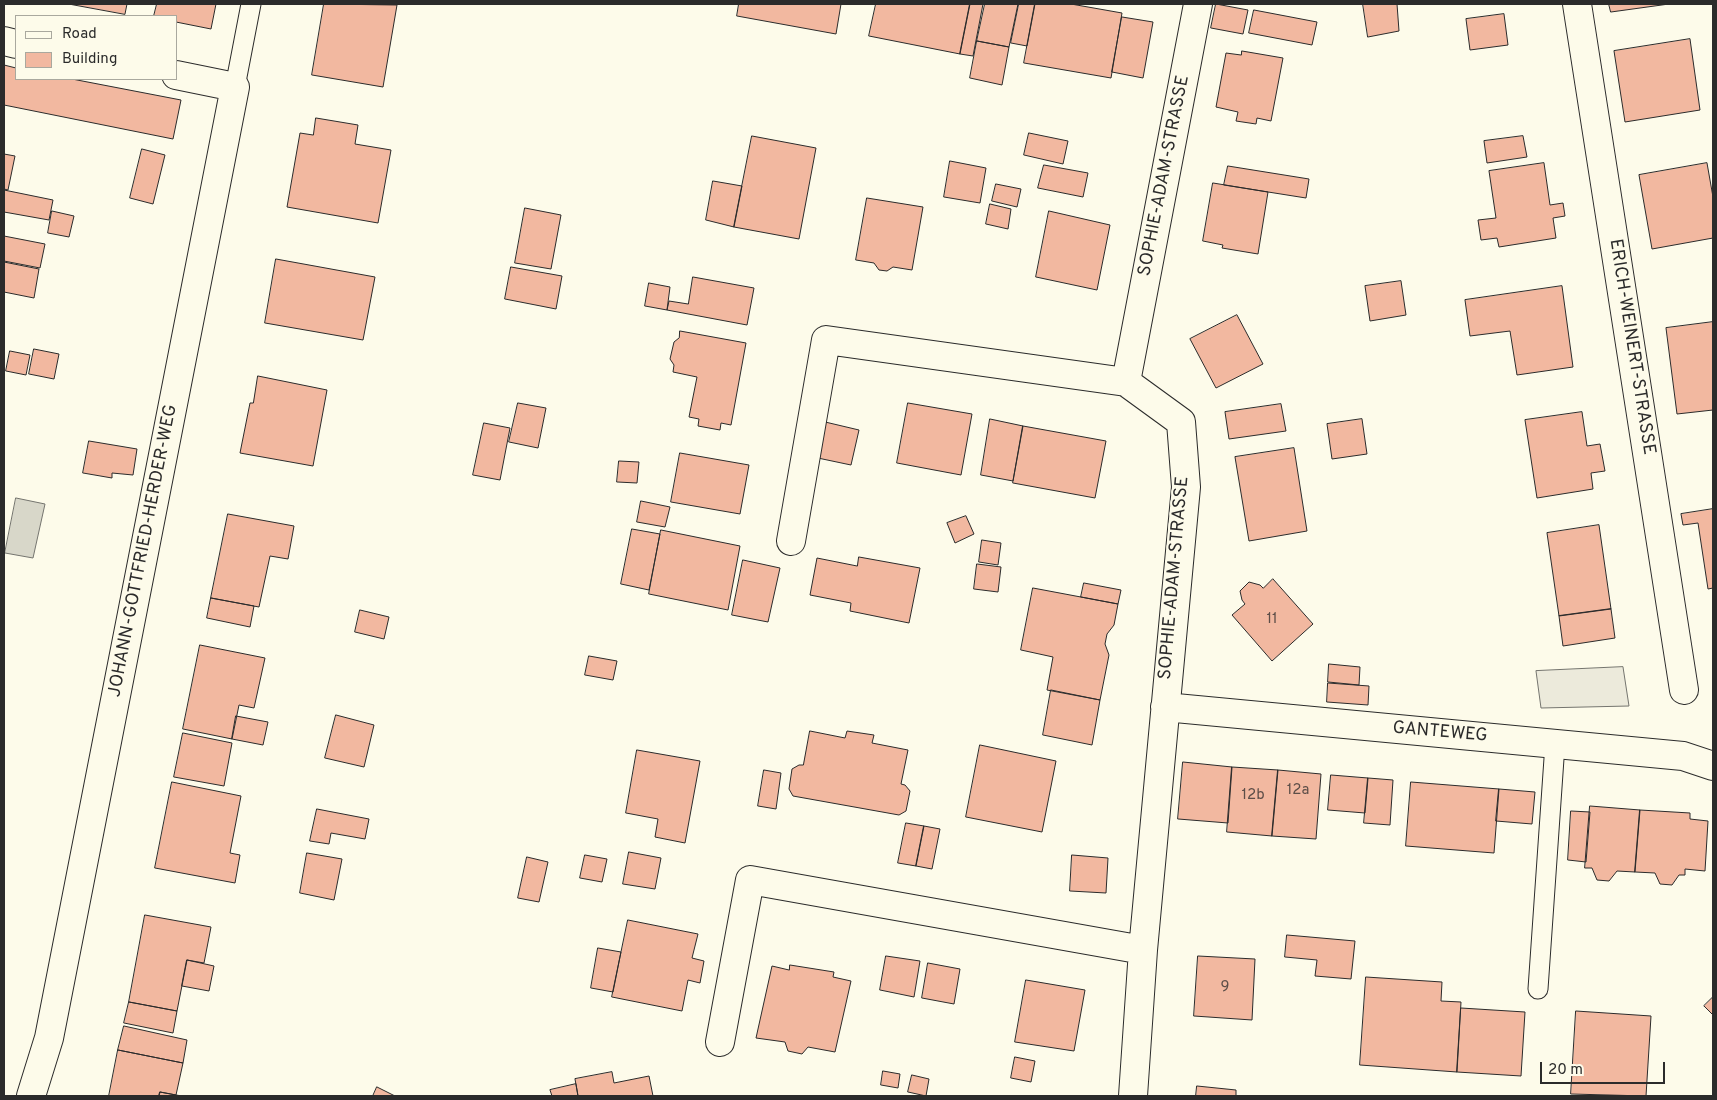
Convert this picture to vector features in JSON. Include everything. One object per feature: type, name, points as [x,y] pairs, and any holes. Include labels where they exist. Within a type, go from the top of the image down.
[{"type":"street","name":"SOPHIE-ADAM-STRASSE","points":[[1133,1096],[1143,950],[1186,487],[1181,422],[1126,382],[1198,4]]},
{"type":"street","name":"ERICH-WEINERT-STRASSE","points":[[1577,4],[1684,690]]},
{"type":"street","points":[[178,75],[235,87]]},
{"type":"street","name":"JOHANN-GOTTFRIED-HERDER-WEG","points":[[31,1096],[49,1038],[235,87]]},
{"type":"street","points":[[791,541],[826,340],[1126,382]]},
{"type":"street","name":"GANTEWEG","points":[[1165,707],[1683,756],[1713,766]]},
{"type":"street","points":[[720,1042],[750,880],[1143,950]]},
{"type":"lane","name":"JOHANN-GOTTFRIED-HERDER-WEG","points":[[235,87],[251,4]]},
{"type":"lane","points":[[1538,989],[1555,744]]},
{"type":"shaded area","points":[[16,498],[45,504],[33,558],[5,553]]},
{"type":"shaded area","points":[[1623,667],[1629,706],[1541,708],[1536,671]]},
{"type":"building","points":[[69,4],[127,4],[125,14]]},
{"type":"building","points":[[157,4],[216,4],[211,29],[178,22],[178,15],[154,15]]},
{"type":"building","points":[[324,4],[397,5],[383,87],[312,75]]},
{"type":"building","points":[[739,4],[841,4],[836,34],[737,16]]},
{"type":"building","points":[[876,4],[970,4],[960,54],[869,36]]},
{"type":"building","points":[[970,4],[983,4],[973,56],[960,54]]},
{"type":"building","points":[[985,4],[1018,4],[1009,47],[977,41]]},
{"type":"building","points":[[1019,4],[1035,4],[1027,46],[1011,43]]},
{"type":"building","points":[[1035,4],[1071,4],[1122,13],[1111,78],[1024,63]]},
{"type":"building","points":[[1216,4],[1248,10],[1243,34],[1211,28]]},
{"type":"building","points":[[1363,4],[1397,4],[1399,31],[1368,37]]},
{"type":"building","points":[[1609,4],[1669,4],[1611,12]]},
{"type":"building","points":[[1254,10],[1317,22],[1312,45],[1249,33]]},
{"type":"building","points":[[1504,14],[1508,45],[1470,50],[1466,19]]},
{"type":"building","points":[[1122,17],[1153,22],[1143,78],[1112,72]]},
{"type":"building","points":[[1690,39],[1700,110],[1625,122],[1614,51]]},
{"type":"building","points":[[977,41],[1009,47],[1002,85],[970,78]]},
{"type":"building","points":[[1242,51],[1283,58],[1271,121],[1257,118],[1256,124],[1236,121],[1238,112],[1216,107],[1226,53],[1241,55]]},
{"type":"building","points":[[4,65],[15,68],[15,80],[77,80],[181,100],[173,139],[4,105]]},
{"type":"building","points":[[316,118],[358,125],[355,144],[391,150],[378,223],[287,207],[300,133],[313,135]]},
{"type":"building","points":[[1029,133],[1068,141],[1063,164],[1024,155]]},
{"type":"building","points":[[752,136],[816,148],[799,239],[734,227]]},
{"type":"building","points":[[1523,136],[1527,157],[1487,163],[1484,141]]},
{"type":"building","points":[[142,149],[165,155],[153,204],[130,198]]},
{"type":"building","points":[[4,154],[15,156],[8,190],[4,189]]},
{"type":"building","points":[[950,161],[986,168],[980,203],[944,197]]},
{"type":"building","points":[[1544,163],[1550,205],[1563,203],[1565,216],[1553,218],[1556,238],[1499,247],[1497,238],[1481,240],[1478,220],[1496,218],[1489,171]]},
{"type":"building","points":[[1707,163],[1713,197],[1713,238],[1652,249],[1639,175]]},
{"type":"building","points":[[1044,165],[1088,173],[1083,197],[1038,188]]},
{"type":"building","points":[[1228,166],[1309,179],[1306,198],[1224,185]]},
{"type":"building","points":[[713,181],[742,186],[734,227],[706,220]]},
{"type":"building","points":[[1213,183],[1268,192],[1258,254],[1222,248],[1223,245],[1203,241]]},
{"type":"building","points":[[996,184],[1021,189],[1017,207],[992,201]]},
{"type":"building","points":[[4,190],[53,200],[49,220],[4,212]]},
{"type":"building","points":[[867,198],[923,207],[912,270],[893,267],[887,271],[879,270],[874,263],[856,260]]},
{"type":"building","points":[[990,204],[1011,209],[1008,229],[986,224]]},
{"type":"building","points":[[525,208],[561,215],[551,269],[515,263]]},
{"type":"building","points":[[52,211],[74,216],[69,237],[48,233]]},
{"type":"building","points":[[1049,211],[1110,225],[1097,290],[1036,277]]},
{"type":"building","points":[[4,236],[45,244],[40,268],[4,261]]},
{"type":"building","points":[[276,259],[375,277],[363,340],[265,323]]},
{"type":"building","points":[[4,262],[39,269],[34,298],[4,292]]},
{"type":"building","points":[[511,267],[562,276],[556,309],[505,299]]},
{"type":"building","points":[[693,277],[754,288],[747,325],[667,310],[669,301],[688,304]]},
{"type":"building","points":[[1401,281],[1406,315],[1370,321],[1365,286]]},
{"type":"building","points":[[649,283],[670,287],[667,310],[645,306]]},
{"type":"building","points":[[1562,286],[1573,367],[1517,375],[1510,331],[1470,336],[1465,300]]},
{"type":"building","points":[[1237,315],[1263,364],[1216,388],[1190,339]]},
{"type":"building","points":[[1713,322],[1713,410],[1677,414],[1666,328]]},
{"type":"building","points":[[680,331],[746,343],[731,425],[721,423],[720,430],[698,426],[699,419],[689,417],[697,377],[673,372],[674,365],[670,359],[674,342],[679,338]]},
{"type":"building","points":[[34,349],[59,354],[54,379],[29,374]]},
{"type":"building","points":[[10,351],[30,355],[26,375],[6,371]]},
{"type":"building","points":[[258,376],[327,390],[313,466],[240,453],[250,403],[253,403]]},
{"type":"building","points":[[518,403],[546,408],[538,448],[509,442]]},
{"type":"building","points":[[908,403],[972,414],[961,475],[897,463]]},
{"type":"building","points":[[1281,404],[1286,431],[1229,439],[1225,412]]},
{"type":"building","points":[[1582,412],[1587,446],[1600,444],[1605,471],[1591,473],[1593,489],[1537,498],[1525,420]]},
{"type":"building","points":[[990,419],[1023,426],[1013,481],[981,475]]},
{"type":"building","points":[[1362,419],[1367,454],[1332,459],[1327,424]]},
{"type":"building","points":[[821,421],[859,430],[851,465],[813,457]]},
{"type":"building","points":[[484,423],[510,428],[500,480],[473,475]]},
{"type":"building","points":[[1023,426],[1106,441],[1095,498],[1013,483]]},
{"type":"building","points":[[89,441],[137,449],[133,475],[112,473],[112,478],[83,473]]},
{"type":"building","points":[[1294,448],[1307,531],[1249,541],[1235,457]]},
{"type":"building","points":[[680,453],[749,465],[740,514],[671,502]]},
{"type":"building","points":[[619,461],[639,462],[637,483],[617,482]]},
{"type":"building","points":[[641,501],[670,507],[665,527],[637,522]]},
{"type":"building","points":[[1713,509],[1713,588],[1708,589],[1698,523],[1683,525],[1681,514]]},
{"type":"building","points":[[228,514],[294,526],[288,559],[270,556],[259,607],[211,598]]},
{"type":"building","points":[[966,516],[974,534],[955,543],[947,523]]},
{"type":"building","points":[[1599,525],[1611,609],[1559,616],[1547,533]]},
{"type":"building","points":[[632,529],[660,534],[649,590],[621,584]]},
{"type":"building","points":[[661,530],[740,546],[728,610],[649,594]]},
{"type":"building","points":[[982,540],[1001,543],[998,565],[979,562]]},
{"type":"building","points":[[859,557],[920,568],[909,623],[850,611],[851,603],[810,595],[817,558],[857,566]]},
{"type":"building","points":[[743,560],[780,568],[768,622],[732,615]]},
{"type":"building","points":[[977,564],[1001,567],[998,592],[974,589]]},
{"type":"building","points":[[1273,579],[1313,624],[1272,661],[1232,615],[1245,604],[1240,591],[1249,582],[1260,585],[1263,588]]},
{"type":"building","points":[[1084,583],[1121,590],[1118,604],[1081,597]]},
{"type":"building","points":[[1033,588],[1118,604],[1114,625],[1107,634],[1105,644],[1109,655],[1100,700],[1047,690],[1053,657],[1021,650]]},
{"type":"building","points":[[211,598],[254,606],[250,627],[207,618]]},
{"type":"building","points":[[1611,609],[1615,638],[1563,646],[1559,616]]},
{"type":"building","points":[[360,610],[389,617],[384,639],[355,632]]},
{"type":"building","points":[[200,645],[265,658],[254,708],[239,705],[232,739],[183,729]]},
{"type":"building","points":[[589,656],[617,661],[613,680],[585,675]]},
{"type":"building","points":[[1329,664],[1360,667],[1359,685],[1328,682]]},
{"type":"building","points":[[1328,683],[1369,686],[1368,705],[1327,702]]},
{"type":"building","points":[[1051,690],[1100,700],[1092,745],[1043,735]]},
{"type":"building","points":[[336,715],[374,725],[364,767],[325,758]]},
{"type":"building","points":[[236,716],[268,722],[263,745],[232,739]]},
{"type":"building","points":[[810,731],[845,738],[847,731],[874,735],[872,743],[908,750],[901,784],[905,785],[910,791],[906,811],[899,815],[793,796],[789,789],[792,769],[803,765]]},
{"type":"building","points":[[183,733],[232,743],[224,786],[174,777]]},
{"type":"building","points":[[980,745],[1056,761],[1042,832],[966,817]]},
{"type":"building","points":[[637,750],[700,761],[685,843],[655,837],[658,819],[626,813]]},
{"type":"building","points":[[1183,762],[1232,767],[1228,823],[1178,819]]},
{"type":"building","points":[[1232,767],[1278,770],[1272,836],[1227,832]]},
{"type":"building","points":[[764,770],[781,773],[776,809],[758,806]]},
{"type":"building","points":[[1278,770],[1321,774],[1316,839],[1272,836]]},
{"type":"building","points":[[1331,775],[1368,778],[1365,813],[1328,810]]},
{"type":"building","points":[[1368,778],[1393,780],[1390,825],[1364,823]]},
{"type":"building","points":[[172,782],[241,796],[230,853],[240,855],[235,883],[155,868]]},
{"type":"building","points":[[1411,782],[1499,789],[1494,853],[1406,846]]},
{"type":"building","points":[[1499,789],[1535,792],[1532,824],[1496,821]]},
{"type":"building","points":[[1590,806],[1640,810],[1635,872],[1617,871],[1609,881],[1597,880],[1592,868],[1585,868]]},
{"type":"building","points":[[317,809],[369,819],[365,839],[331,833],[329,844],[310,841]]},
{"type":"building","points":[[1640,810],[1690,813],[1690,819],[1708,821],[1705,871],[1685,869],[1685,875],[1679,875],[1672,885],[1660,884],[1655,873],[1635,872]]},
{"type":"building","points":[[1571,811],[1590,812],[1586,862],[1568,860]]},
{"type":"building","points":[[906,823],[924,826],[916,866],[898,863]]},
{"type":"building","points":[[924,826],[940,829],[932,869],[916,866]]},
{"type":"building","points":[[629,852],[661,858],[655,889],[623,884]]},
{"type":"building","points":[[307,853],[342,859],[334,900],[300,893]]},
{"type":"building","points":[[585,855],[607,859],[602,882],[580,878]]},
{"type":"building","points":[[1072,855],[1108,858],[1106,893],[1070,891]]},
{"type":"building","points":[[527,857],[548,862],[539,902],[518,898]]},
{"type":"building","points":[[145,915],[211,927],[204,963],[187,960],[177,1011],[129,1002]]},
{"type":"building","points":[[628,920],[698,934],[692,958],[704,961],[700,983],[688,980],[682,1011],[612,997]]},
{"type":"building","points":[[1287,935],[1355,941],[1351,979],[1315,976],[1317,960],[1285,957]]},
{"type":"building","points":[[598,948],[621,952],[613,992],[591,988]]},
{"type":"building","points":[[886,956],[920,961],[914,997],[880,990]]},
{"type":"building","points":[[1198,956],[1255,959],[1252,1020],[1194,1016]]},
{"type":"building","points":[[187,960],[214,966],[209,991],[182,986]]},
{"type":"building","points":[[928,963],[960,969],[954,1004],[922,998]]},
{"type":"building","points":[[790,965],[834,972],[833,977],[851,981],[835,1052],[808,1047],[802,1054],[788,1051],[785,1042],[756,1038],[772,966],[789,970]]},
{"type":"building","points":[[1366,977],[1442,982],[1441,1001],[1461,1002],[1457,1072],[1360,1065]]},
{"type":"building","points":[[1026,980],[1085,990],[1074,1051],[1015,1042]]},
{"type":"building","points":[[1713,997],[1713,1015],[1704,1006]]},
{"type":"building","points":[[129,1002],[177,1011],[173,1033],[124,1023]]},
{"type":"building","points":[[1461,1008],[1525,1012],[1521,1076],[1457,1072]]},
{"type":"building","points":[[1576,1011],[1651,1016],[1646,1096],[1571,1094]]},
{"type":"building","points":[[124,1026],[187,1040],[183,1063],[118,1050]]},
{"type":"building","points":[[118,1050],[183,1063],[176,1095],[160,1092],[159,1096],[109,1096]]},
{"type":"building","points":[[1015,1057],[1035,1061],[1031,1082],[1011,1078]]},
{"type":"building","points":[[883,1071],[900,1074],[898,1088],[881,1085]]},
{"type":"building","points":[[612,1072],[614,1083],[649,1076],[653,1096],[578,1096],[575,1079]]},
{"type":"building","points":[[912,1075],[929,1079],[926,1096],[908,1092]]},
{"type":"building","points":[[576,1084],[578,1096],[552,1096],[550,1090]]},
{"type":"building","points":[[1197,1086],[1236,1090],[1236,1096],[1196,1096]]},
{"type":"building","points":[[377,1087],[395,1096],[373,1096]]},
{"type":"building","points":[[160,1092],[176,1095],[182,1096],[159,1096]]}]
